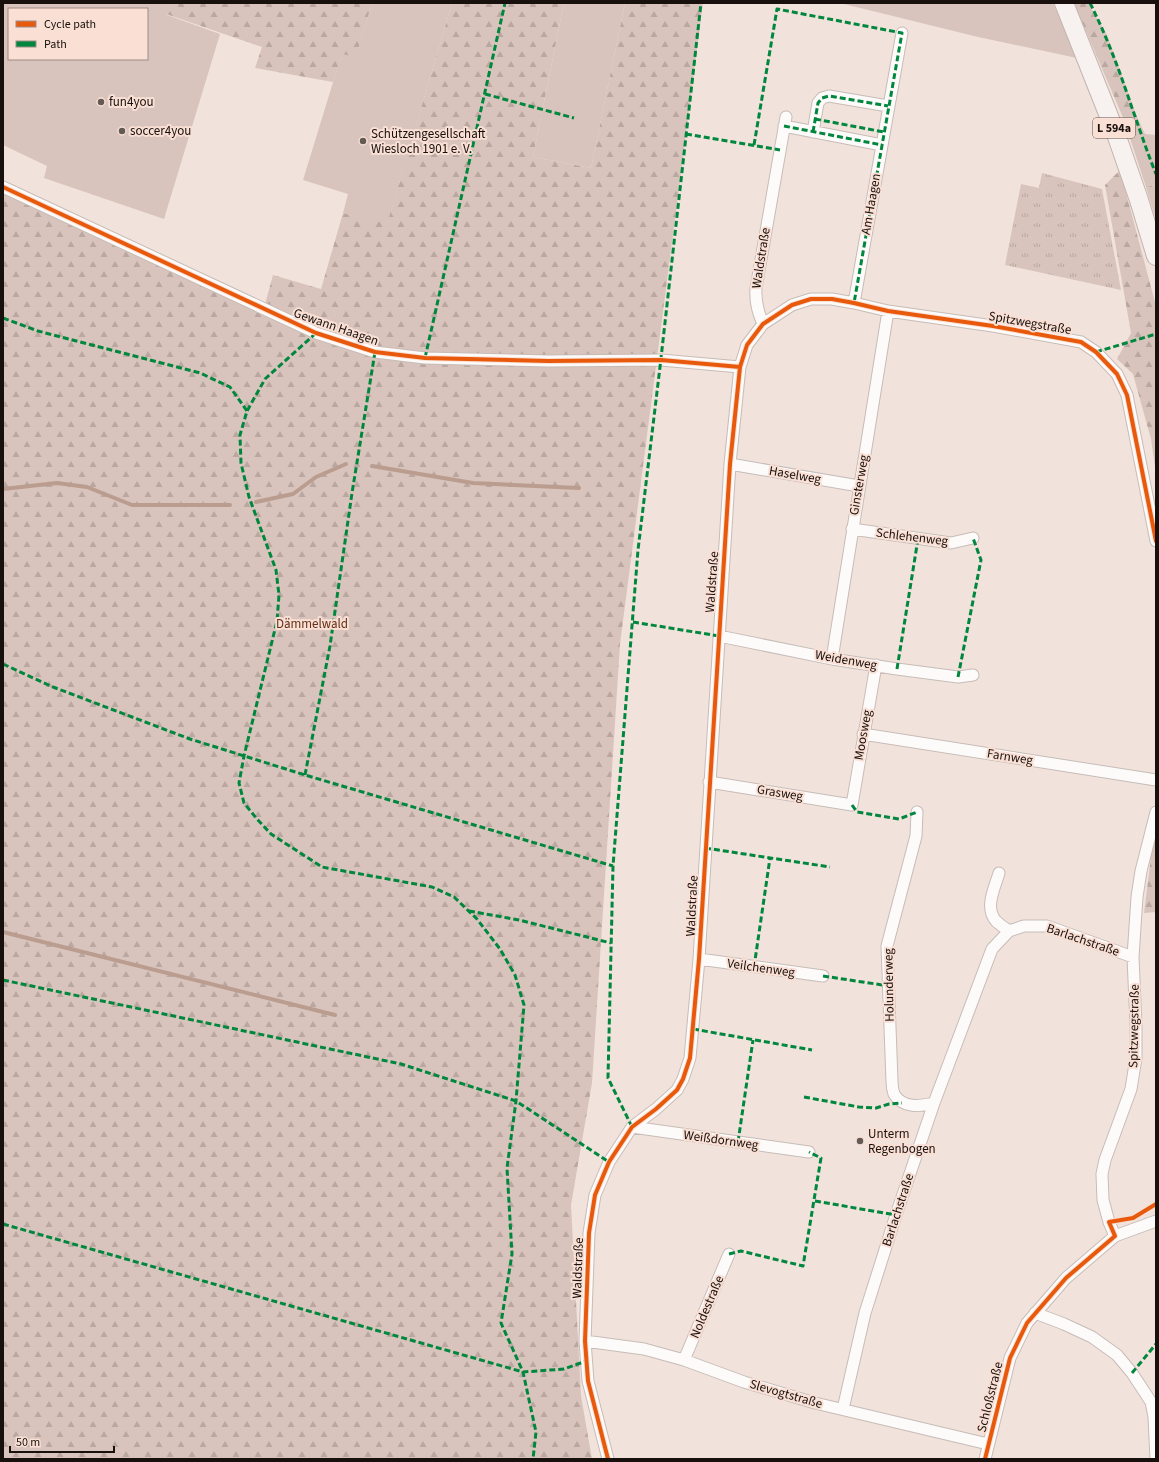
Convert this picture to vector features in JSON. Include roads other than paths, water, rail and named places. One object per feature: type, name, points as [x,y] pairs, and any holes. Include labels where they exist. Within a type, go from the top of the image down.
[{"type":"main road","name":"L 594a","points":[[1064,3],[1116,134],[1139,200],[1156,256]]},
{"type":"street","name":"Am Haagen","points":[[854,303],[902,33]]},
{"type":"street","points":[[882,145],[813,132],[818,103],[822,98],[829,96],[888,106]]},
{"type":"street","name":"Waldstraße","points":[[608,1459],[588,1381],[585,1341],[589,1233],[595,1195],[609,1162],[632,1128],[677,1090],[683,1079],[690,1058],[699,959],[730,464],[740,367],[748,345],[763,324],[757,311],[756,288],[785,122],[813,132]]},
{"type":"street","name":"Gewann Haagen","points":[[3,187],[316,333],[375,352],[425,358],[661,360],[740,367]]},
{"type":"street","name":"Spitzwegstraße","points":[[763,324],[792,305],[811,299],[832,300],[854,303],[888,311],[1000,327],[1081,342],[1096,352],[1117,374],[1128,395],[1156,541]]},
{"type":"street","name":"Ginsterweg","points":[[832,658],[888,311]]},
{"type":"street","name":"Haselweg","points":[[730,464],[859,486]]},
{"type":"street","name":"Schlehenweg","points":[[852,529],[951,543],[973,538]]},
{"type":"street","name":"Weidenweg","points":[[719,636],[896,669],[958,677],[973,675]]},
{"type":"street","name":"Moosweg","points":[[852,805],[876,665]]},
{"type":"street","name":"Farnweg","points":[[863,734],[1156,780]]},
{"type":"street","name":"Grasweg","points":[[709,782],[852,805]]},
{"type":"street","name":"Holunderweg","points":[[917,812],[916,836],[887,946],[892,1081],[894,1094],[902,1103],[912,1106],[934,1103]]},
{"type":"street","name":"Spitzwegstraße","points":[[1115,1236],[1108,1222],[1103,1200],[1102,1174],[1104,1160],[1131,1090],[1136,1058],[1133,957],[1137,897],[1141,871],[1156,812]]},
{"type":"street","points":[[1000,872],[992,893],[992,913],[996,921],[1009,931]]},
{"type":"street","name":"Barlachstraße","points":[[843,1409],[866,1313],[896,1215],[934,1103],[992,949],[1009,931],[1024,926],[1047,926],[1133,957]]},
{"type":"street","name":"Veilchenweg","points":[[699,959],[823,976]]},
{"type":"street","name":"Weißdornweg","points":[[632,1128],[809,1152]]},
{"type":"street","name":"Schloßstraße","points":[[985,1459],[1010,1358],[1024,1329],[1035,1313],[1066,1278],[1115,1236],[1156,1221]]},
{"type":"street","name":"Noldestraße","points":[[684,1360],[729,1254]]},
{"type":"street","points":[[1035,1313],[1092,1337],[1116,1355],[1132,1373],[1152,1402],[1156,1459]]},
{"type":"street","name":"Slevogtstraße","points":[[585,1341],[644,1349],[684,1360],[744,1382],[815,1403],[988,1444]]},
{"type":"waterway","points":[[256,502],[293,494],[316,477],[346,464]]},
{"type":"waterway","points":[[372,466],[473,483],[579,488]]},
{"type":"waterway","points":[[3,489],[57,483],[87,487],[132,505],[230,505]]},
{"type":"waterway","points":[[3,932],[335,1015]]},
{"type":"place","name":"fun4you","points":[[101,102]]},
{"type":"place","name":"soccer4you","points":[[122,131]]},
{"type":"place","name":"Schützengesellschaft Wiesloch 1901 e. V.","points":[[363,141]]},
{"type":"place","name":"Unterm Regenbogen","points":[[860,1141]]},
{"type":"park label","name":"Dämmelwald","points":[[312,624]]}]
